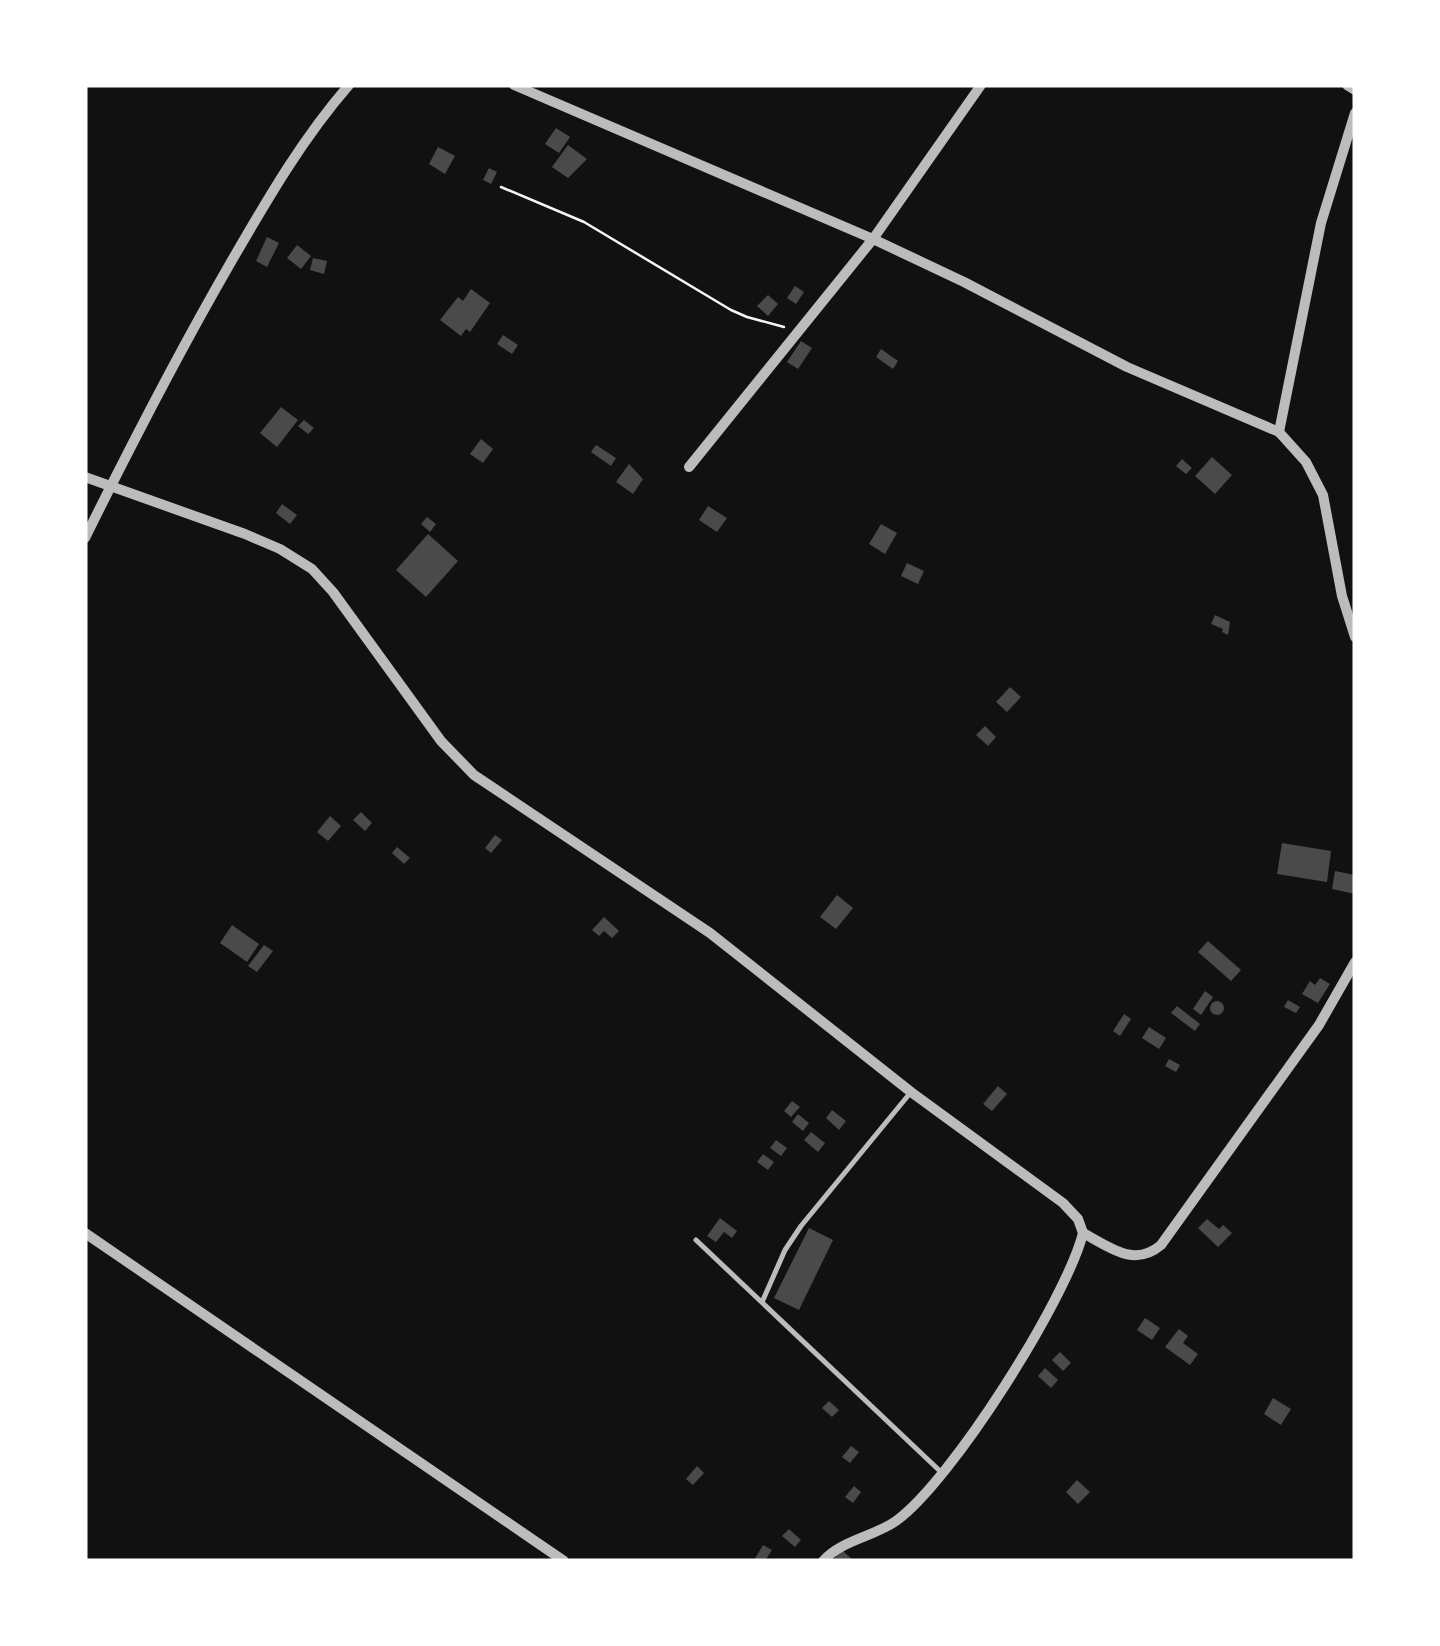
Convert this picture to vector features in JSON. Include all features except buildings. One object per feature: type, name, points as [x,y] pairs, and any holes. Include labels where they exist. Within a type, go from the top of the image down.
[{"type":"street","points":[[85,538],[188,336],[292,157],[350,85]]},
{"type":"street","points":[[514,85],[873,239],[1127,368],[1279,432],[1306,462],[1323,494],[1342,596],[1355,637]]},
{"type":"street","points":[[689,467],[873,239],[981,85]]},
{"type":"street","points":[[1348,85],[1355,90]]},
{"type":"street","points":[[1279,432],[1321,223],[1355,112]]},
{"type":"street","points":[[85,476],[262,541],[312,569],[333,592],[440,741],[474,775],[710,933],[911,1092],[1064,1203],[1078,1218],[1083,1232],[1059,1295],[943,1474],[897,1521],[847,1544],[822,1561]]},
{"type":"street","points":[[1083,1232],[1134,1257],[1152,1253],[1309,1040],[1355,962]]},
{"type":"street","points":[[85,1233],[564,1561]]},
{"type":"lane","points":[[763,1300],[801,1226],[911,1092]]},
{"type":"lane","points":[[696,1240],[943,1474]]},
{"type":"path","points":[[502,187],[584,222],[747,318],[800,330]]}]
